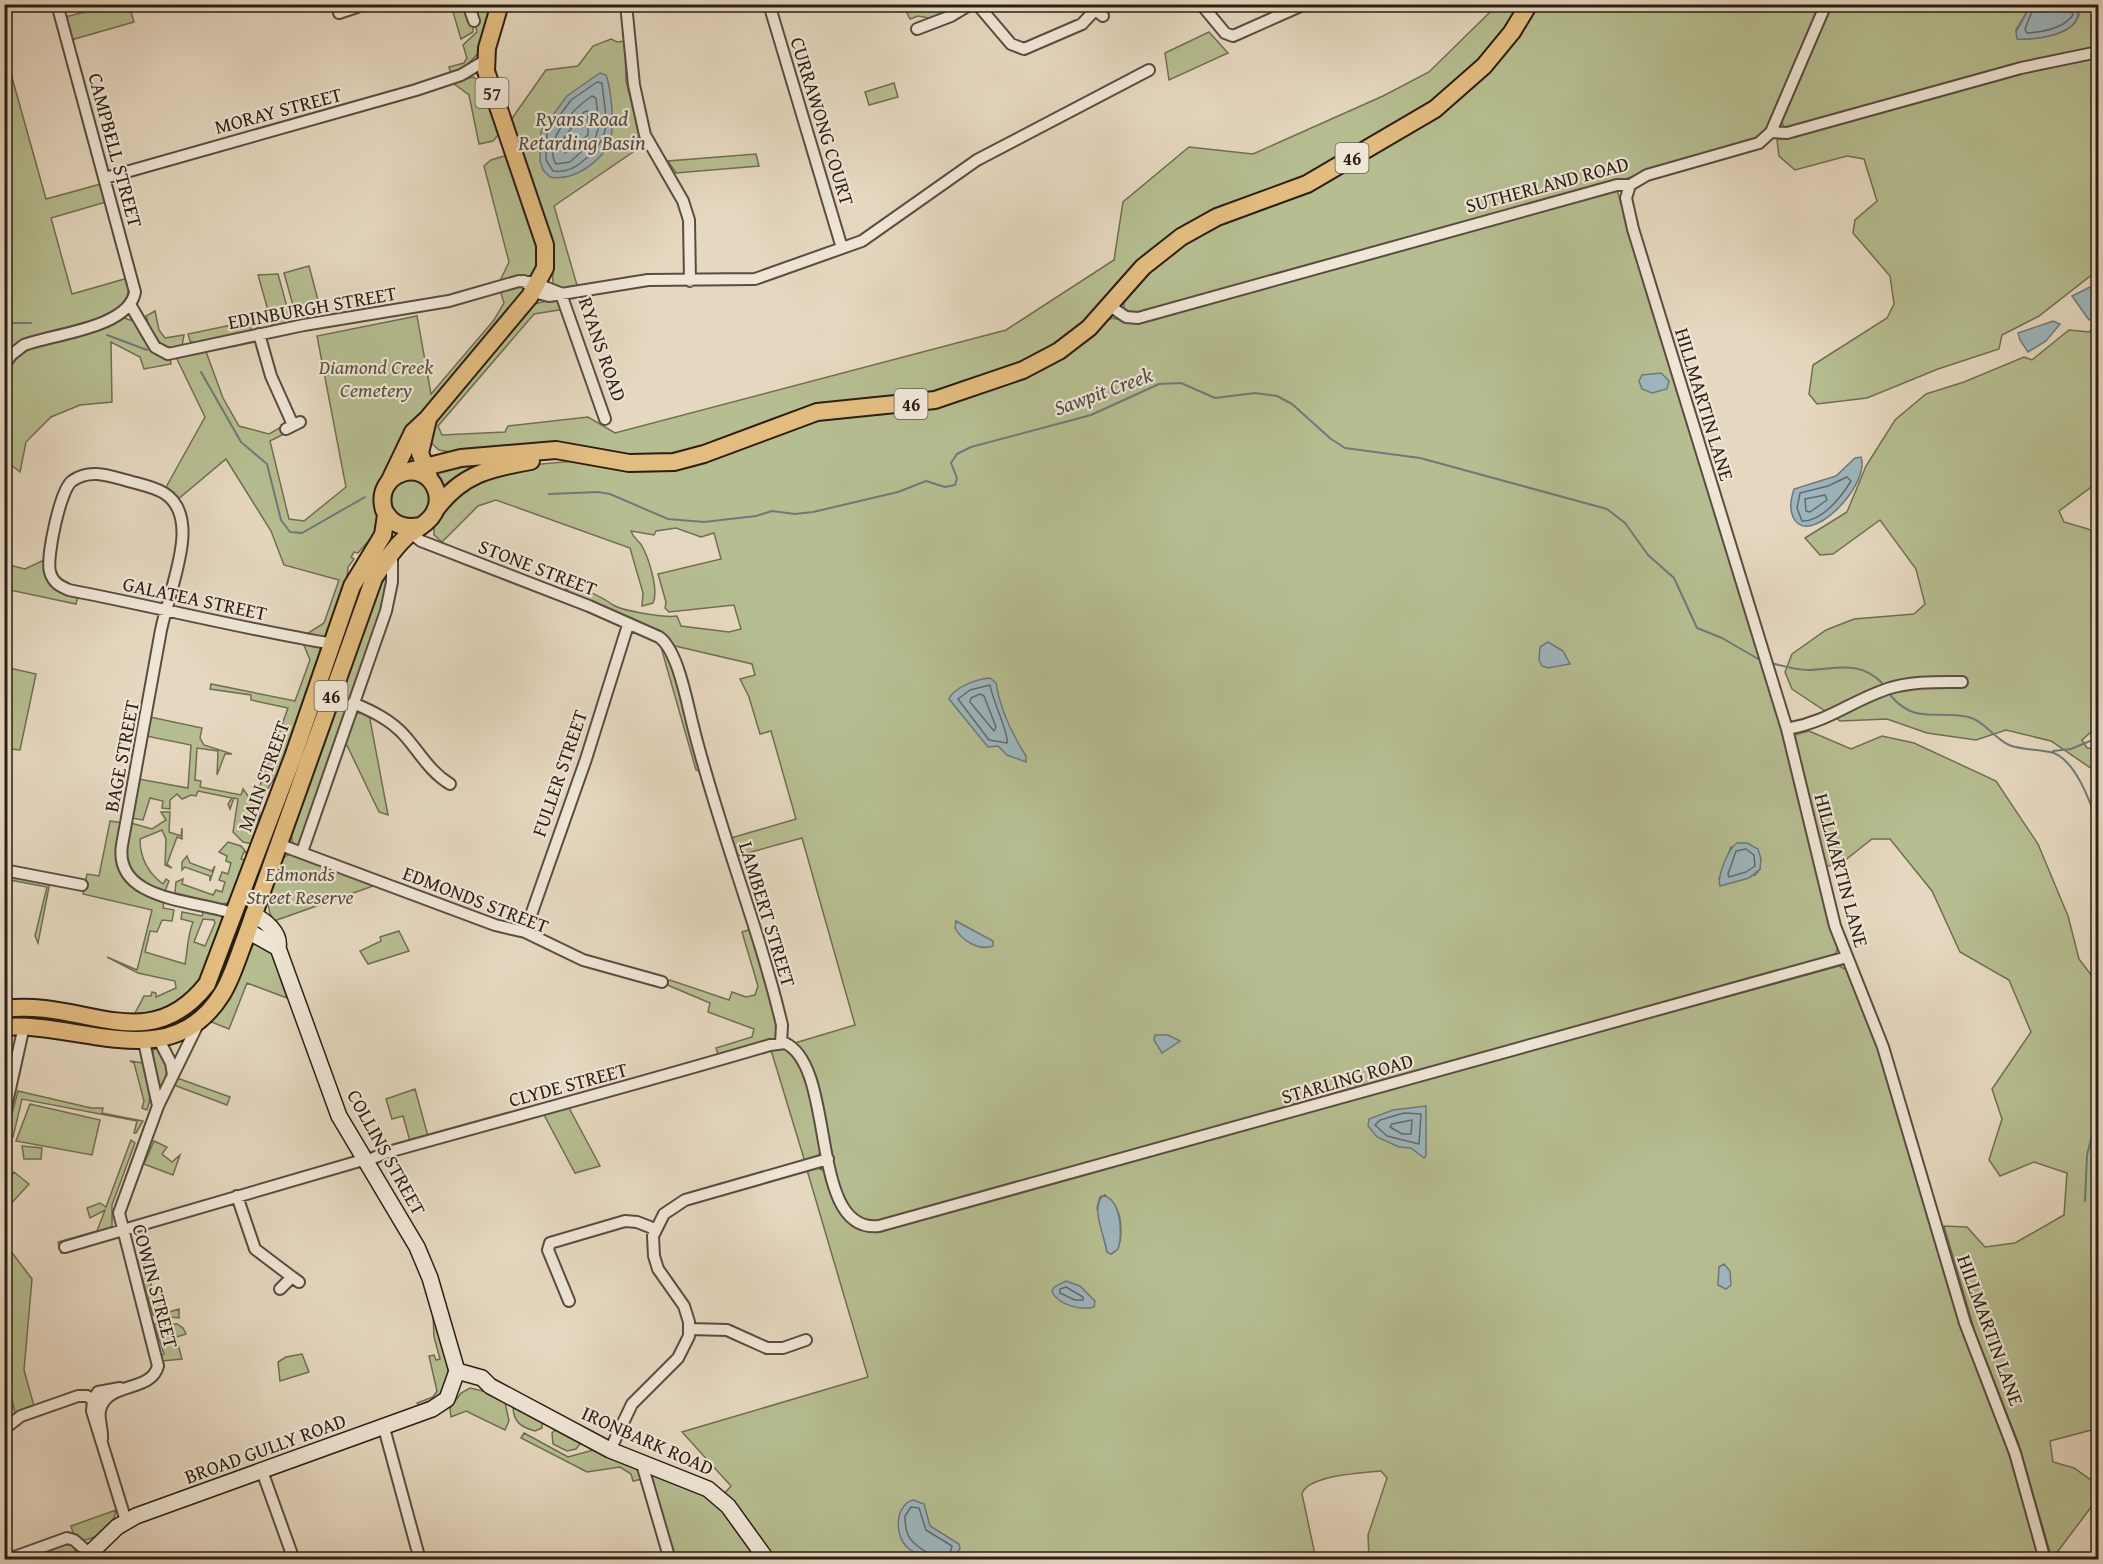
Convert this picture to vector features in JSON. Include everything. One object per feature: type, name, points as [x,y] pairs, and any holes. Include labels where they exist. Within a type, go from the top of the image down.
[{"type":"main road","name":"57","points":[[427,474],[420,453],[428,418],[532,285],[547,260],[541,233],[486,65],[500,4]]},
{"type":"main road","name":"46","points":[[386,515],[382,500],[389,481],[405,472],[427,474],[461,458],[556,450],[642,464],[674,462],[704,454],[817,412],[913,404],[953,396],[1043,361],[1082,333],[1110,306],[1143,267],[1193,230],[1225,214],[1307,184],[1435,109],[1484,66],[1512,32],[1529,4]]},
{"type":"main road","name":"57","points":[[389,481],[410,436],[418,424],[428,418]]},
{"type":"main road","points":[[422,437],[427,446],[438,454],[461,458]]},
{"type":"main road","name":"46","points":[[419,523],[453,488],[479,473],[515,464],[579,455]]},
{"type":"main road","points":[[386,515],[419,523],[438,495],[427,474]]},
{"type":"main road","name":"MAIN STREET","points":[[148,1024],[179,1012],[199,995],[211,977],[333,644],[352,586],[383,535],[386,515]]},
{"type":"main road","name":"MAIN STREET","points":[[151,1041],[179,1033],[201,1019],[223,992],[370,588],[392,552],[419,523]]},
{"type":"main road","points":[[235,914],[250,922]]},
{"type":"main road","name":"46","points":[[4,1009],[44,1007],[126,1023],[148,1024]]},
{"type":"main road","points":[[4,1027],[24,1026],[151,1041],[148,1024]]},
{"type":"street","name":"CAMPBELL STREET","points":[[57,4],[134,280],[135,292],[130,306]]},
{"type":"street","points":[[468,4],[474,21]]},
{"type":"street","points":[[626,4],[632,69],[645,135],[683,201],[689,220],[690,280]]},
{"type":"street","name":"CURRAWONG COURT","points":[[769,4],[842,248]]},
{"type":"street","points":[[917,29],[951,16],[971,4]]},
{"type":"street","points":[[977,4],[1011,44],[1024,49],[1082,24],[1095,10]]},
{"type":"street","points":[[1201,4],[1228,35],[1238,34],[1305,4]]},
{"type":"street","points":[[1771,132],[1826,4]]},
{"type":"street","name":"SUTHERLAND ROAD","points":[[1110,306],[1126,317],[1138,318],[1525,209],[1622,183],[1630,185],[1647,175],[1759,143],[1771,132],[1787,133],[2021,68],[2098,52]]},
{"type":"street","name":"MORAY STREET","points":[[105,178],[406,93],[486,65]]},
{"type":"street","name":"EDINBURGH STREET","points":[[130,306],[142,321],[152,344],[165,353],[532,285],[544,295],[648,280],[755,279],[873,235],[977,160],[1149,70]]},
{"type":"street","name":"HILLMARTIN LANE","points":[[1630,185],[1626,198],[1633,229],[1787,729],[1830,908],[1846,957],[1863,991],[1883,1047],[1965,1323],[2015,1452],[2045,1560]]},
{"type":"street","name":"RYANS ROAD","points":[[561,294],[604,419]]},
{"type":"street","points":[[4,366],[11,355],[24,345],[103,323],[122,314],[130,306]]},
{"type":"street","points":[[259,334],[271,376],[293,425]]},
{"type":"street","name":"GALATEA STREET","points":[[166,609],[182,538],[179,511],[163,492],[106,474],[80,477],[64,491],[49,562],[53,579],[69,590],[166,609],[240,627],[333,644]]},
{"type":"street","points":[[419,523],[428,531],[435,545]]},
{"type":"street","name":"STONE STREET","points":[[419,523],[421,541],[589,606],[628,625]]},
{"type":"street","points":[[302,852],[389,602],[392,552]]},
{"type":"street","name":"BAGE STREET","points":[[166,609],[121,854],[124,867],[132,881],[156,894],[235,914]]},
{"type":"street","name":"FULLER STREET","points":[[525,932],[586,759],[628,625]]},
{"type":"street","name":"LAMBERT STREET","points":[[628,625],[661,638],[673,657],[711,789],[752,914],[782,1025],[781,1043]]},
{"type":"street","points":[[1787,729],[1826,719],[1869,697],[1898,686],[1962,682]]},
{"type":"street","points":[[353,703],[377,714],[396,727],[435,774],[450,784]]},
{"type":"street","name":"EDMONDS STREET","points":[[278,844],[495,925],[525,932],[583,960],[662,982]]},
{"type":"street","points":[[4,870],[82,883]]},
{"type":"street","name":"COLLINS STREET","points":[[250,922],[271,928],[278,940],[278,948],[335,1107],[424,1263],[451,1345],[456,1376]]},
{"type":"street","name":"STARLING ROAD","points":[[828,1159],[840,1202],[847,1214],[857,1223],[872,1227],[1846,957]]},
{"type":"street","name":"COWIN STREET","points":[[96,1403],[123,1388],[150,1379],[158,1370],[122,1230],[119,1217],[120,1207],[158,1106],[201,1019]]},
{"type":"street","points":[[4,1116],[24,1026]]},
{"type":"street","points":[[151,1041],[171,1063],[173,1076]]},
{"type":"street","points":[[151,1041],[158,1106]]},
{"type":"street","points":[[610,1449],[632,1404],[682,1353],[689,1329],[684,1306],[655,1262],[652,1243],[655,1229],[664,1214],[686,1200],[828,1159],[805,1070],[794,1050],[781,1043]]},
{"type":"street","name":"CLYDE STREET","points":[[65,1247],[385,1153],[781,1043]]},
{"type":"street","points":[[237,1196],[255,1249],[295,1280],[280,1289]]},
{"type":"street","points":[[569,1301],[548,1250],[546,1239],[625,1221],[637,1222],[655,1229]]},
{"type":"street","points":[[689,1329],[727,1330],[767,1348],[783,1348],[806,1340]]},
{"type":"street","name":"IRONBARK ROAD","points":[[456,1376],[489,1386],[610,1449],[642,1464],[690,1481],[718,1497],[733,1512],[766,1560]]},
{"type":"street","name":"BROAD GULLY ROAD","points":[[86,1556],[126,1521],[384,1428],[441,1404],[450,1394],[456,1376]]},
{"type":"street","points":[[4,1429],[21,1416],[72,1400],[96,1403],[95,1425],[102,1439],[126,1521]]},
{"type":"street","points":[[384,1428],[420,1560]]},
{"type":"street","points":[[642,1464],[670,1560]]},
{"type":"street","points":[[262,1472],[294,1560]]},
{"type":"street","points":[[6,1560],[67,1539],[74,1540],[86,1556]]},
{"type":"green space","points":[[112,5],[129,5],[134,22],[71,40],[65,17]]},
{"type":"green space","points":[[470,5],[495,5],[485,38],[477,54],[451,75],[449,67],[464,63],[467,58],[463,45],[477,32]]},
{"type":"green space","points":[[903,5],[964,5],[934,19],[918,16],[910,19]]},
{"type":"green space","points":[[1493,5],[1523,5],[1506,31],[1449,91],[1328,167],[1234,205],[1042,355],[954,391],[867,402],[674,457],[455,453],[439,450],[428,440],[430,428],[534,304],[556,299],[562,306],[559,310],[534,314],[438,426],[442,435],[505,432],[508,426],[588,417],[615,433],[1006,330],[1114,260],[1123,202],[1189,147],[1253,154],[1383,96],[1429,72],[1489,13]]},
{"type":"green space","points":[[1535,5],[1822,5],[1767,130],[1760,137],[1580,193],[1131,315],[1124,309],[1124,301],[1146,272],[1172,249],[1432,117]]},
{"type":"green space","points":[[1828,5],[2031,5],[2016,30],[2019,39],[2063,32],[2076,21],[2079,14],[2071,5],[2098,5],[2098,47],[1792,128],[1784,128],[1781,119]]},
{"type":"green space","points":[[463,7],[473,23],[473,32],[461,39],[453,12]]},
{"type":"green space","points":[[1209,32],[1228,53],[1169,80],[1165,53]]},
{"type":"green space","points":[[611,39],[617,42],[625,41],[626,81],[640,137],[634,140],[633,152],[554,206],[577,285],[574,289],[567,290],[553,284],[552,249],[508,124],[546,70],[578,66],[593,46]]},
{"type":"green space","points":[[4,49],[46,199],[101,184],[106,202],[51,218],[72,294],[128,278],[128,294],[122,305],[111,314],[97,320],[36,336],[4,356]]},
{"type":"green space","points":[[2098,57],[2098,272],[2039,316],[2002,335],[1999,349],[1938,369],[1867,398],[1817,404],[1809,394],[1813,365],[1887,318],[1894,304],[1890,276],[1853,233],[1855,220],[1877,201],[1864,159],[1847,156],[1795,170],[1779,156],[1777,140],[2027,70]]},
{"type":"green space","points":[[473,77],[484,87],[499,134],[493,141],[479,144],[469,95],[453,83]]},
{"type":"green space","points":[[894,83],[898,97],[869,105],[865,92]]},
{"type":"green space","points":[[756,154],[759,166],[676,173],[668,161]]},
{"type":"green space","points":[[507,157],[542,258],[533,275],[498,285],[509,262],[484,166],[491,160]]},
{"type":"green space","points":[[1617,190],[1773,697],[1838,946],[1836,954],[876,1222],[862,1219],[851,1211],[839,1185],[804,1056],[795,1043],[855,1025],[802,838],[737,856],[731,838],[796,819],[771,731],[760,734],[749,697],[740,679],[755,675],[752,664],[671,645],[562,591],[573,588],[581,589],[626,610],[677,616],[681,626],[729,632],[741,629],[734,605],[669,612],[665,608],[666,602],[658,574],[721,559],[714,533],[701,537],[676,528],[656,531],[654,535],[631,531],[645,552],[654,583],[653,603],[642,606],[643,593],[630,548],[496,500],[478,506],[442,542],[434,535],[434,524],[462,487],[531,465],[576,461],[640,467],[809,419],[932,405],[1112,318],[1130,322]],"holes":[[[1731,847],[1760,869],[1755,875],[1719,879]]]},
{"type":"green space","points":[[309,266],[323,319],[298,323],[284,273]]},
{"type":"green space","points":[[278,274],[290,318],[289,325],[273,328],[258,275]]},
{"type":"green space","name":"Diamond Creek Cemetery","points":[[513,285],[523,286],[523,293],[469,362],[411,424],[376,491],[378,530],[358,553],[354,552],[351,557],[354,559],[348,567],[347,579],[327,636],[322,638],[305,635],[324,623],[339,580],[284,565],[271,531],[226,459],[177,500],[165,489],[205,417],[176,357],[205,349],[223,398],[239,426],[269,434],[283,426],[286,433],[270,441],[289,519],[304,521],[346,487],[317,336],[417,316],[431,394],[494,320],[504,303],[500,290]]},
{"type":"green space","points":[[155,311],[159,330],[165,338],[184,335],[182,346],[174,348],[162,345],[154,336],[146,316]]},
{"type":"green space","points":[[124,318],[137,322],[153,351],[170,358],[171,364],[144,369],[140,357],[111,342],[112,402],[80,405],[51,417],[26,442],[20,472],[5,460],[4,391],[10,366],[21,355],[36,346]]},
{"type":"green space","points":[[251,321],[251,331],[195,343],[190,341],[188,334]]},
{"type":"green space","points":[[2098,323],[2098,482],[2059,511],[2064,522],[2088,529],[2098,536],[2098,726],[2082,740],[2087,748],[2098,749],[2098,773],[2051,741],[2006,730],[1976,740],[1927,733],[1887,719],[1840,721],[1836,718],[1883,695],[1926,686],[1963,685],[1963,679],[1925,680],[1893,685],[1831,715],[1792,689],[1785,672],[1792,654],[1826,630],[1854,619],[1914,614],[1925,604],[1916,569],[1880,520],[1833,554],[1820,555],[1805,538],[1847,512],[1866,466],[1895,420],[1926,394],[1964,382],[2024,357],[2032,360],[2069,330],[2089,332]]},
{"type":"green space","points":[[472,462],[469,472],[455,479],[443,489],[433,471]]},
{"type":"green space","points":[[410,479],[424,485],[430,499],[424,513],[410,519],[396,513],[390,499],[396,485]]},
{"type":"green space","points":[[44,560],[45,575],[48,581],[63,592],[78,596],[76,604],[5,589],[5,564],[25,569]]},
{"type":"green space","points":[[387,571],[387,594],[301,838],[303,839],[299,845],[293,845],[291,833],[381,580]]},
{"type":"green space","points":[[659,640],[673,667],[702,772],[696,770]]},
{"type":"green space","points":[[303,643],[318,646],[323,651],[282,767],[264,794],[255,791],[252,787],[259,788],[288,708],[251,700],[251,695],[210,689],[211,684],[295,701],[310,660]]},
{"type":"green space","points":[[5,667],[36,674],[20,750],[10,749],[5,774]]},
{"type":"green space","points":[[361,712],[369,714],[388,815],[379,812],[344,739],[354,715]]},
{"type":"green space","points":[[150,717],[202,728],[200,738],[204,745],[232,754],[225,754],[217,775],[218,751],[197,748],[195,780],[201,781],[200,787],[241,795],[243,789],[248,796],[261,804],[257,831],[252,844],[243,842],[233,832],[238,799],[234,798],[230,809],[228,804],[232,798],[198,791],[196,796],[191,795],[182,799],[177,794],[170,800],[170,809],[162,808],[163,801],[150,798],[143,820],[131,818],[139,779],[188,788],[191,745],[146,736]]},
{"type":"green space","points":[[1809,731],[1851,749],[1882,736],[1914,743],[1996,781],[2038,844],[2068,916],[2079,959],[2098,984],[2098,1085],[2095,1097],[2098,1099],[2098,1424],[2095,1429],[2050,1441],[2053,1462],[2074,1468],[2098,1485],[2098,1498],[2052,1559],[2018,1442],[1975,1332],[1944,1226],[1967,1227],[1985,1247],[2015,1243],[2064,1215],[2067,1173],[2034,1162],[2000,1176],[1989,1160],[2002,1119],[1992,1089],[2031,1032],[2009,980],[1960,952],[1932,891],[1890,839],[1872,839],[1839,865],[1825,866],[1794,735]]},
{"type":"green space","points":[[161,812],[170,812],[169,832],[181,836],[182,828],[182,839],[177,837],[167,864],[172,868],[165,865],[166,839],[162,830],[140,839],[141,852],[149,870],[163,884],[166,879],[169,881],[165,891],[138,881],[124,857],[131,823],[152,829],[166,820]]},
{"type":"green space","points":[[110,821],[123,823],[127,881],[142,892],[164,900],[163,908],[174,910],[172,921],[162,920],[157,932],[150,931],[145,952],[185,964],[193,922],[181,919],[182,912],[202,916],[204,910],[215,912],[224,919],[201,980],[169,1010],[134,1015],[144,996],[151,996],[152,992],[156,993],[156,997],[176,988],[175,981],[138,973],[107,957],[137,970],[152,910],[83,894],[87,874],[99,876]],"holes":[[[203,919],[214,920],[215,923],[205,946],[194,942]]]},
{"type":"green space","points":[[228,842],[241,846],[247,853],[244,852],[241,859],[245,860],[236,893],[230,903],[220,904],[175,893],[176,882],[183,879],[182,884],[213,895],[216,890],[222,892],[225,882],[219,880],[222,872],[228,874],[231,863],[226,861],[227,856],[219,852]]},
{"type":"green space","name":"Edmonds Street Reserve","points":[[292,853],[376,885],[274,921],[268,906],[270,890],[282,858]]},
{"type":"green space","points":[[187,856],[190,863],[212,871],[215,866],[210,881],[210,876],[185,867],[182,870],[182,862]]},
{"type":"green space","points":[[4,873],[50,882],[38,943],[35,936],[47,887],[5,879]]},
{"type":"green space","points":[[752,929],[778,1027],[777,1038],[719,1057],[716,1048],[752,1037],[754,1029],[708,1012],[710,1003],[665,984],[670,980],[729,1000],[732,992],[746,997],[755,995],[758,986],[742,932]]},
{"type":"green space","points":[[399,931],[409,951],[368,964],[360,951],[381,941],[380,937]]},
{"type":"green space","points":[[254,943],[270,949],[287,998],[247,983],[229,1029],[209,1021],[228,1000]]},
{"type":"green space","points":[[1839,966],[1849,971],[1859,990],[2010,1447],[2041,1559],[1369,1559],[1368,1535],[1387,1478],[1381,1471],[1337,1476],[1324,1479],[1306,1488],[1302,1494],[1316,1559],[773,1559],[723,1495],[731,1486],[682,1432],[868,1377],[807,1170],[818,1168],[826,1172],[836,1202],[847,1219],[854,1226],[874,1230]],"holes":[[[1105,1195],[1115,1206],[1121,1224],[1119,1245],[1111,1254],[1107,1252],[1097,1208],[1100,1197]]]},
{"type":"green space","points":[[158,1048],[167,1069],[161,1090],[154,1068],[153,1050]]},
{"type":"green space","points":[[782,1048],[791,1052],[801,1070],[812,1101],[819,1132],[821,1144],[819,1154],[805,1162],[771,1050]]},
{"type":"green space","points":[[130,1061],[143,1063],[150,1092],[147,1110],[142,1108],[144,1101],[134,1063]]},
{"type":"green space","points":[[177,1078],[230,1097],[227,1105],[174,1085]]},
{"type":"green space","points":[[415,1089],[428,1136],[410,1141],[403,1116],[392,1119],[386,1099]]},
{"type":"green space","points":[[18,1091],[91,1108],[103,1108],[102,1113],[143,1121],[134,1133],[137,1121],[22,1099],[13,1137],[6,1136]]},
{"type":"green space","points":[[30,1104],[100,1120],[92,1155],[16,1141]]},
{"type":"green space","points":[[568,1106],[600,1166],[575,1173],[543,1113]]},
{"type":"green space","points":[[131,1140],[135,1143],[112,1205],[112,1228],[62,1244],[64,1252],[61,1253],[58,1242],[97,1231],[105,1210],[90,1218],[87,1208],[100,1203],[106,1207]]},
{"type":"green space","points":[[154,1141],[167,1147],[162,1154],[172,1162],[180,1155],[173,1175],[144,1164]]},
{"type":"green space","points":[[22,1146],[42,1148],[41,1159],[24,1159]]},
{"type":"green space","points":[[14,1172],[29,1184],[8,1207],[5,1204],[5,1183]]},
{"type":"green space","points":[[4,1242],[32,1279],[24,1370],[34,1406],[15,1413],[5,1368]]},
{"type":"green space","points":[[144,1259],[152,1288],[162,1287],[169,1312],[179,1309],[179,1318],[153,1315],[137,1261]]},
{"type":"green space","points":[[433,1315],[439,1321],[449,1375],[438,1399],[420,1406],[417,1403],[433,1397],[437,1391],[429,1356],[434,1355],[436,1360],[440,1359],[434,1337]]},
{"type":"green space","points":[[154,1324],[177,1324],[183,1328],[186,1334],[176,1337],[182,1359],[162,1361],[161,1355],[164,1354]]},
{"type":"green space","points":[[302,1354],[309,1372],[280,1381],[278,1362],[286,1357]]},
{"type":"green space","points":[[470,1388],[487,1392],[505,1402],[509,1421],[505,1430],[466,1411],[451,1417],[450,1408],[461,1393]]},
{"type":"green space","points":[[513,1406],[542,1421],[542,1428],[535,1431],[521,1425],[514,1416]]},
{"type":"green space","points":[[556,1429],[577,1439],[580,1444],[576,1449],[567,1451],[553,1444],[552,1433]]},
{"type":"green space","points":[[524,1433],[568,1457],[597,1449],[635,1466],[642,1479],[633,1481],[631,1474],[620,1467],[587,1472],[521,1438]]},
{"type":"green space","points":[[649,1473],[712,1497],[761,1559],[673,1559]]},
{"type":"green space","points":[[116,1510],[112,1521],[98,1535],[81,1540],[73,1533],[71,1526]]},
{"type":"green space","points":[[65,1543],[71,1543],[77,1553],[72,1559],[51,1559],[49,1555],[36,1559],[19,1560]]},
{"type":"water","points":[[2031,5],[2071,5],[2078,11],[2077,19],[2072,26],[2055,34],[2017,39],[2016,32]]},
{"type":"water","name":"Ryans Road Retarding Basin","points":[[600,73],[606,75],[612,107],[610,140],[601,155],[586,168],[568,176],[550,177],[543,170],[540,161],[541,131],[567,96]]},
{"type":"water","points":[[2098,283],[2098,313],[2089,320],[2072,296]]},
{"type":"water","points":[[2053,321],[2060,324],[2046,341],[2028,352],[2018,333]]},
{"type":"water","points":[[1661,373],[1669,381],[1667,389],[1652,393],[1642,389],[1639,381],[1642,375]]},
{"type":"water","points":[[1861,457],[1862,469],[1857,483],[1836,510],[1824,520],[1811,525],[1801,525],[1793,517],[1791,500],[1794,489],[1836,476],[1855,458]]},
{"type":"water","points":[[1548,642],[1563,651],[1570,664],[1548,668],[1542,666],[1539,660],[1540,647]]},
{"type":"water","points":[[990,678],[996,683],[1004,712],[1026,756],[1026,762],[1007,755],[998,746],[988,747],[949,699],[966,684]]},
{"type":"water","points":[[1737,843],[1747,843],[1758,849],[1761,859],[1760,869],[1749,878],[1720,886],[1724,863]]},
{"type":"water","points":[[956,921],[993,941],[993,946],[982,947],[966,941],[955,928]]},
{"type":"water","points":[[1155,1035],[1168,1035],[1180,1041],[1162,1053],[1154,1040]]},
{"type":"water","points":[[1426,1106],[1426,1156],[1424,1158],[1411,1148],[1399,1147],[1377,1137],[1368,1126],[1369,1119],[1393,1110]]},
{"type":"water","points":[[1103,1196],[1114,1203],[1119,1218],[1120,1243],[1118,1249],[1111,1254],[1107,1252],[1098,1215],[1099,1201]]},
{"type":"water","points":[[1724,1264],[1730,1271],[1731,1285],[1726,1289],[1718,1285],[1719,1267]]},
{"type":"water","points":[[1066,1281],[1080,1286],[1095,1301],[1094,1307],[1071,1306],[1055,1297],[1052,1292],[1054,1287]]},
{"type":"water","points":[[913,1500],[924,1504],[930,1526],[959,1544],[960,1549],[951,1559],[924,1557],[904,1544],[899,1530],[899,1515],[902,1508]]},
{"type":"waterway","name":"Sawpit Creek","points":[[4,323],[31,323]]},
{"type":"waterway","name":"Sawpit Creek","points":[[107,335],[147,350]]},
{"type":"waterway","name":"Sawpit Creek","points":[[201,372],[241,442],[267,464],[281,520],[290,532],[302,533],[365,497]]},
{"type":"waterway","name":"Sawpit Creek","points":[[549,494],[598,492],[610,494],[668,519],[704,522],[756,516],[772,511],[795,514],[813,512],[898,492],[926,481],[945,487],[955,485],[957,478],[951,463],[957,454],[971,447],[1091,415],[1159,384],[1181,383],[1215,398],[1255,393],[1277,396],[1292,404],[1331,439],[1345,448],[1420,458],[1607,509],[1625,523],[1648,555],[1674,578],[1697,628],[1722,638],[1760,660]]},
{"type":"waterway","name":"Sawpit Creek","points":[[1771,663],[1803,670],[1856,669],[1865,671],[1882,683]]},
{"type":"waterway","name":"Sawpit Creek","points":[[1891,696],[1907,710],[1915,713],[1970,717],[2009,745],[2050,752],[2059,756],[2075,772],[2098,827]]},
{"type":"waterway","points":[[2053,751],[2071,749],[2090,741]]},
{"type":"waterway","name":"Sawpit Creek","points":[[2085,1201],[2087,1155],[2098,1112]]}]
